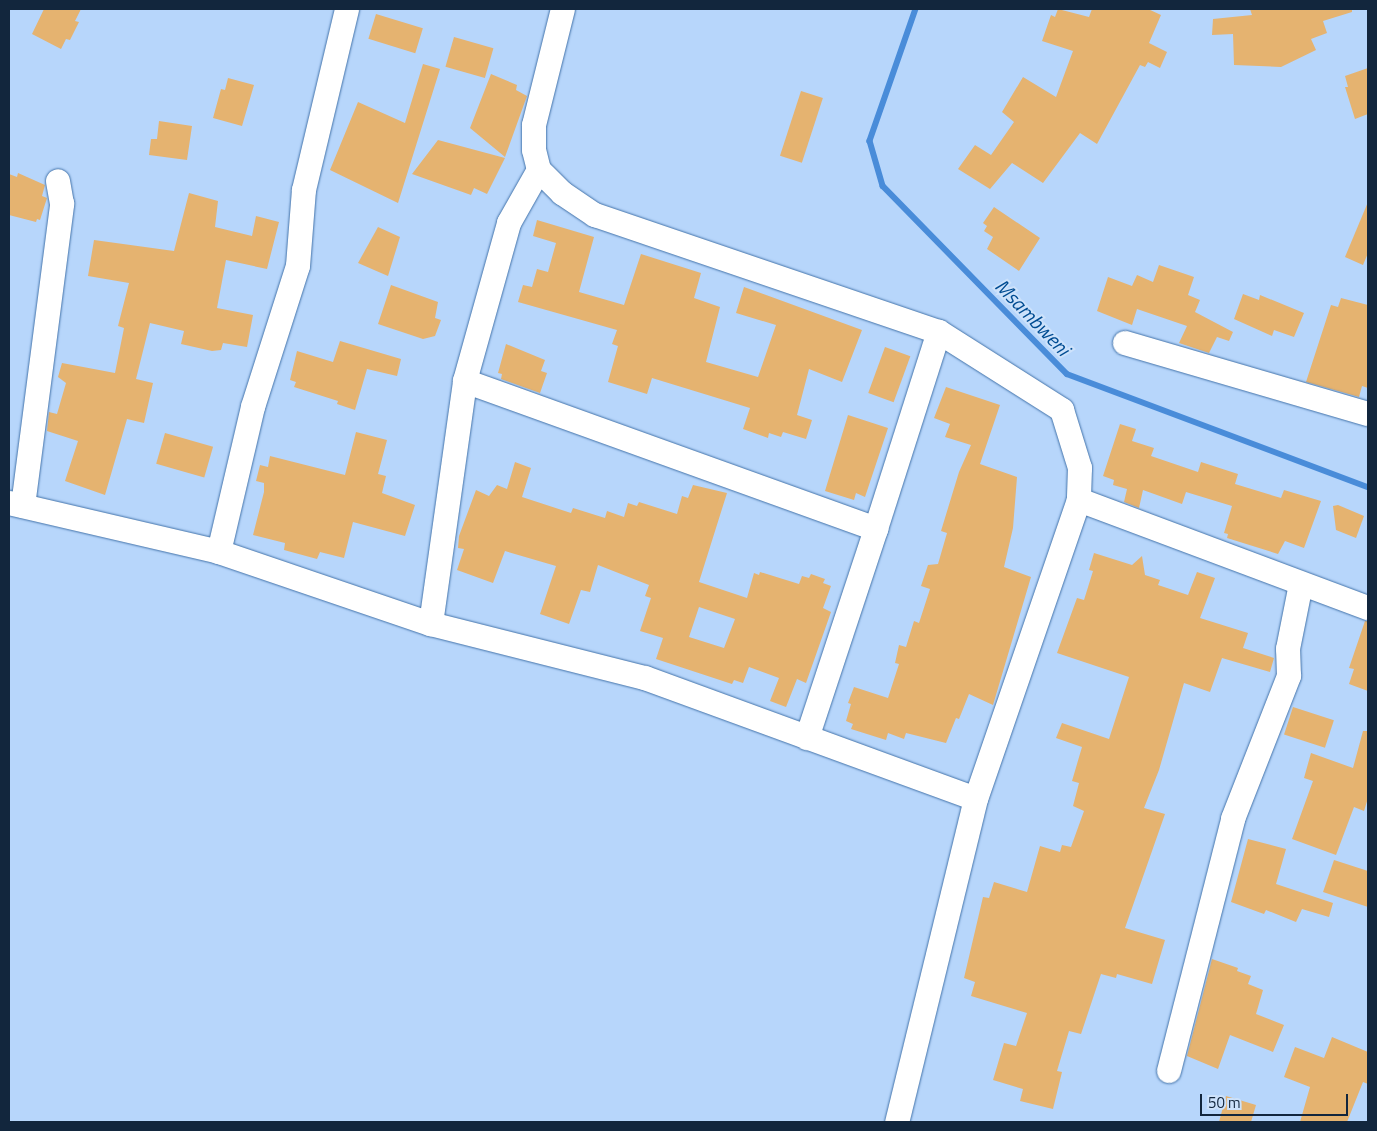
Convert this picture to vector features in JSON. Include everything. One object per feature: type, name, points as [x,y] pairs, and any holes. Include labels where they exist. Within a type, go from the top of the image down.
[{"type":"street","points":[[219,552],[253,407],[298,266],[304,190],[347,9]]},
{"type":"street","points":[[564,9],[534,125],[534,150],[539,170],[562,193],[595,214],[939,332],[1062,410],[1080,468],[1079,500],[976,799],[897,1122]]},
{"type":"street","points":[[431,624],[465,381],[508,223],[539,170]]},
{"type":"street","points":[[58,181],[62,204],[16,504],[219,552],[431,624],[645,678],[976,799]]},
{"type":"street","points":[[807,738],[939,332]]},
{"type":"street","points":[[1125,343],[1368,414]]},
{"type":"street","points":[[465,381],[876,529]]},
{"type":"street","points":[[1079,500],[1368,608]]},
{"type":"street","points":[[1169,1070],[1233,819],[1289,676],[1288,649],[1301,584]]},
{"type":"building","points":[[44,9],[81,9],[75,21],[79,22],[70,40],[66,39],[61,49],[32,34]]},
{"type":"building","points":[[1058,9],[1089,17],[1092,9],[1148,9],[1161,15],[1149,43],[1167,52],[1160,68],[1148,62],[1145,67],[1140,65],[1097,144],[1080,133],[1043,183],[1012,163],[990,189],[958,169],[975,145],[991,155],[1014,122],[1002,112],[1023,77],[1056,97],[1073,51],[1042,41],[1051,15],[1055,17]]},
{"type":"building","points":[[1250,9],[1352,9],[1352,12],[1323,21],[1327,33],[1311,39],[1316,50],[1281,67],[1234,65],[1233,34],[1212,35],[1213,19],[1252,15]]},
{"type":"building","points":[[376,14],[423,28],[415,53],[368,39]]},
{"type":"building","points":[[454,37],[493,48],[485,78],[445,67]]},
{"type":"building","points":[[423,64],[440,69],[398,203],[330,170],[358,102],[405,123]]},
{"type":"building","points":[[1368,68],[1368,114],[1355,119],[1345,87],[1348,87],[1345,76]]},
{"type":"building","points":[[491,74],[517,85],[516,90],[527,96],[505,157],[470,128]]},
{"type":"building","points":[[228,78],[254,85],[242,126],[213,118],[221,89],[225,90]]},
{"type":"building","points":[[801,91],[823,98],[802,163],[780,156]]},
{"type":"building","points":[[159,121],[192,126],[187,160],[149,155],[151,139],[157,139]]},
{"type":"building","points":[[438,140],[505,158],[487,194],[474,188],[471,195],[412,174]]},
{"type":"building","points":[[18,173],[45,185],[42,196],[47,198],[40,220],[37,219],[36,222],[9,215],[9,174],[17,177]]},
{"type":"building","points":[[189,193],[218,201],[215,227],[252,236],[256,216],[279,222],[267,269],[226,260],[217,308],[253,315],[247,347],[223,343],[221,350],[212,351],[181,344],[184,331],[150,323],[136,379],[153,383],[144,423],[127,419],[105,495],[65,481],[78,441],[47,431],[49,412],[57,414],[66,383],[58,377],[62,363],[115,373],[124,328],[118,326],[129,283],[88,276],[94,240],[174,251]]},
{"type":"building","points":[[1368,202],[1368,253],[1363,265],[1345,257]]},
{"type":"building","points":[[994,207],[1040,238],[1019,271],[987,249],[993,237],[984,231],[987,226],[983,223]]},
{"type":"building","points":[[537,220],[594,237],[579,292],[624,305],[641,254],[701,273],[694,298],[720,307],[706,362],[758,377],[776,325],[736,313],[744,287],[862,330],[842,382],[809,369],[797,415],[812,420],[806,439],[783,432],[781,437],[769,433],[768,438],[743,429],[750,408],[652,378],[647,394],[608,382],[618,346],[612,344],[617,330],[518,302],[523,285],[532,287],[537,269],[548,272],[556,243],[533,236]]},
{"type":"building","points":[[378,227],[400,237],[388,276],[358,263]]},
{"type":"building","points":[[1159,265],[1194,277],[1188,295],[1200,300],[1195,312],[1233,332],[1229,341],[1217,337],[1209,353],[1179,343],[1187,326],[1137,309],[1132,325],[1097,311],[1108,277],[1132,286],[1137,275],[1153,282]]},
{"type":"building","points":[[391,285],[438,302],[435,318],[441,320],[435,336],[423,339],[378,324]]},
{"type":"building","points":[[1243,294],[1259,300],[1260,295],[1304,313],[1294,337],[1274,330],[1272,336],[1234,319]]},
{"type":"building","points":[[1341,298],[1368,305],[1368,388],[1362,386],[1359,397],[1306,382],[1331,305],[1338,307]]},
{"type":"building","points":[[340,341],[401,359],[397,376],[367,369],[355,410],[337,404],[338,401],[294,387],[296,382],[290,380],[297,351],[333,362]]},
{"type":"building","points":[[506,344],[545,360],[541,371],[547,373],[540,393],[501,379],[502,374],[498,373]]},
{"type":"building","points":[[885,347],[910,356],[894,402],[868,393]]},
{"type":"building","points":[[946,387],[1000,405],[980,464],[1017,477],[1013,528],[1004,567],[1031,577],[993,705],[969,694],[959,719],[956,718],[946,743],[906,733],[904,739],[888,733],[886,740],[851,729],[853,724],[846,721],[851,704],[848,703],[854,687],[888,698],[899,664],[895,663],[899,645],[906,647],[914,621],[919,623],[930,589],[921,586],[928,565],[938,564],[947,533],[941,531],[959,472],[971,445],[945,437],[950,424],[934,418]]},
{"type":"building","points":[[848,415],[888,428],[865,497],[856,493],[854,500],[825,491]]},
{"type":"building","points":[[1120,424],[1136,429],[1132,441],[1154,448],[1151,456],[1198,472],[1201,462],[1238,474],[1235,484],[1281,498],[1284,490],[1321,501],[1304,548],[1285,541],[1278,554],[1227,538],[1228,534],[1224,533],[1232,506],[1186,492],[1182,504],[1143,490],[1139,508],[1124,502],[1127,489],[1113,485],[1114,480],[1103,476]]},
{"type":"building","points":[[356,432],[387,440],[378,474],[386,476],[382,493],[415,505],[405,536],[353,522],[344,558],[320,552],[317,559],[284,550],[285,543],[253,535],[264,492],[264,483],[256,481],[260,465],[268,467],[270,456],[345,475]]},
{"type":"building","points":[[165,433],[213,447],[204,478],[156,464]]},
{"type":"building","points":[[515,462],[531,468],[522,497],[571,513],[573,508],[605,518],[607,511],[624,517],[628,503],[637,506],[639,502],[677,514],[682,496],[688,498],[693,485],[727,493],[699,582],[747,598],[754,573],[759,575],[760,572],[799,584],[802,576],[809,578],[811,574],[825,579],[823,583],[831,586],[823,608],[831,612],[806,683],[797,679],[786,707],[770,701],[779,678],[749,667],[743,683],[734,680],[732,684],[656,659],[663,638],[640,631],[651,598],[645,596],[649,585],[598,565],[590,592],[581,590],[569,624],[540,614],[556,566],[505,551],[493,583],[457,570],[464,549],[458,548],[459,536],[476,490],[489,496],[497,485],[507,489]],"holes":[[[699,607],[735,619],[724,648],[689,637]]]},
{"type":"building","points":[[1338,505],[1364,516],[1356,538],[1336,530],[1333,506]]},
{"type":"building","points":[[1094,553],[1132,565],[1142,556],[1145,575],[1160,580],[1158,585],[1188,595],[1197,572],[1215,578],[1200,618],[1248,633],[1243,648],[1274,658],[1270,672],[1222,658],[1210,692],[1184,683],[1159,770],[1144,808],[1165,814],[1125,928],[1165,940],[1152,984],[1117,974],[1116,978],[1101,974],[1081,1034],[1069,1031],[1057,1071],[1062,1072],[1053,1109],[1020,1101],[1023,1089],[993,1080],[1004,1043],[1016,1046],[1027,1013],[971,996],[975,982],[964,978],[983,897],[989,898],[994,882],[1027,892],[1040,846],[1060,852],[1062,845],[1071,847],[1084,811],[1073,806],[1079,783],[1072,781],[1082,747],[1056,738],[1062,723],[1109,739],[1129,677],[1057,653],[1077,598],[1084,600],[1093,571],[1089,570]]},
{"type":"building","points":[[1365,621],[1368,621],[1368,691],[1349,684],[1354,669],[1349,668]]},
{"type":"building","points":[[1293,707],[1334,720],[1325,748],[1284,735]]},
{"type":"building","points":[[1363,731],[1368,731],[1368,798],[1364,811],[1354,807],[1336,855],[1292,839],[1313,781],[1304,778],[1311,753],[1353,768]]},
{"type":"building","points":[[1248,839],[1286,849],[1276,884],[1333,903],[1329,917],[1302,909],[1296,922],[1266,910],[1264,914],[1231,902]]},
{"type":"building","points":[[1334,860],[1368,871],[1368,907],[1323,892]]},
{"type":"building","points":[[1212,959],[1238,968],[1237,971],[1251,976],[1248,984],[1263,990],[1256,1014],[1284,1025],[1273,1052],[1230,1035],[1218,1069],[1187,1056]]},
{"type":"building","points":[[1332,1037],[1368,1052],[1368,1084],[1363,1082],[1347,1122],[1300,1122],[1310,1087],[1284,1077],[1295,1047],[1324,1058]]},
{"type":"building","points":[[1226,1096],[1256,1105],[1251,1122],[1219,1122]]},
{"type":"waterway","name":"Msambweni","points":[[916,9],[870,141],[883,186],[1067,374],[1368,487]]}]
